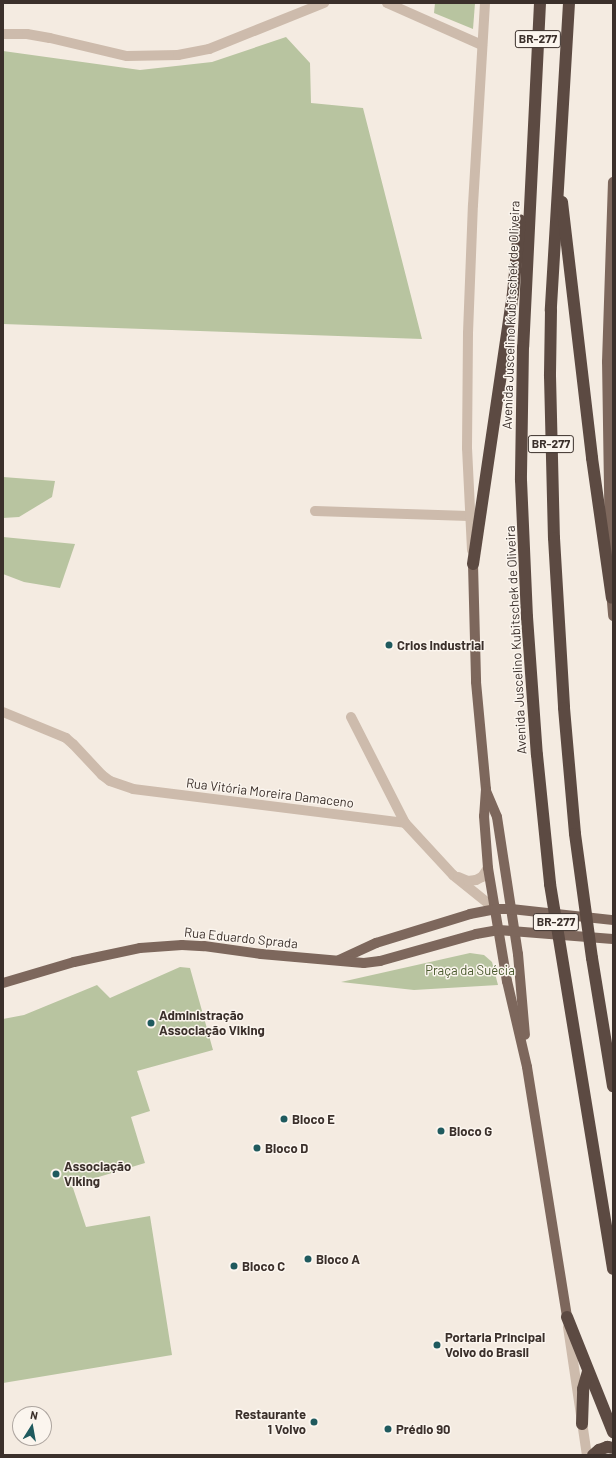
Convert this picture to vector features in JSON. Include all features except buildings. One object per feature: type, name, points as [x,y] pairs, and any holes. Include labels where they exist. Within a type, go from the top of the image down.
[{"type":"highway","name":"Avenida Juscelino Kubitschek de Oliveira","points":[[540,3],[524,283],[522,480],[531,681],[536,755],[550,884],[561,960],[613,1269]]},
{"type":"highway","name":"BR-277","points":[[569,3],[551,310],[551,436],[558,622],[570,782],[581,885],[613,1086]]},
{"type":"highway","points":[[473,564],[513,293],[536,75]]},
{"type":"highway","points":[[559,170],[592,458],[612,597]]},
{"type":"highway","points":[[567,1317],[613,1432]]},
{"type":"highway","points":[[582,1424],[583,1389],[588,1372]]},
{"type":"highway","points":[[593,1455],[599,1450],[607,1447],[613,1448]]},
{"type":"main road","points":[[613,182],[607,362],[613,616]]},
{"type":"main road","points":[[473,564],[476,682],[486,789],[484,816],[488,868],[507,981],[527,1067],[567,1317]]},
{"type":"main road","points":[[486,789],[497,816],[511,909],[521,980],[527,1067]]},
{"type":"main road","points":[[338,961],[376,943],[470,914],[495,909],[511,909],[613,920]]},
{"type":"main road","name":"Rua Eduardo Sprada","points":[[3,982],[114,953],[140,948],[168,946],[217,947],[261,954],[364,963],[380,961],[476,934],[499,930],[613,939]]},
{"type":"street","points":[[3,34],[27,34],[50,38],[127,56],[178,55],[209,49],[324,3]]},
{"type":"street","points":[[387,3],[482,45]]},
{"type":"street","points":[[473,564],[469,516],[467,412],[469,276],[485,3]]},
{"type":"street","points":[[315,511],[469,516]]},
{"type":"street","name":"Rua Vitória Moreira Damaceno","points":[[3,712],[66,738],[102,775],[122,786],[133,789],[405,823]]},
{"type":"street","points":[[351,717],[405,823],[453,875],[495,909]]},
{"type":"street","points":[[453,875],[468,880],[476,880],[482,877],[488,868]]},
{"type":"street","points":[[567,1317],[587,1455]]},
{"type":"green space","points":[[435,3],[475,3],[473,29],[434,13]]},
{"type":"green space","points":[[286,37],[310,63],[311,103],[363,108],[422,339],[3,324],[3,51],[140,70],[212,62]]},
{"type":"green space","points":[[3,477],[55,481],[52,497],[19,517],[3,518]]},
{"type":"green space","points":[[3,537],[75,544],[60,588],[24,582],[3,574]]},
{"type":"green space","name":"Praça da Suécia","points":[[470,953],[484,955],[492,962],[498,985],[414,990],[341,982]]},
{"type":"green space","name":"Associação Viking","points":[[180,967],[190,968],[213,1050],[137,1071],[150,1111],[131,1117],[145,1163],[72,1185],[86,1227],[150,1216],[172,1355],[3,1383],[3,1019],[24,1015],[97,985],[110,998]]},
{"type":"place","name":"Crios Industrial","points":[[389,645]]},
{"type":"place","name":"Administração Associação Viking","points":[[151,1023]]},
{"type":"place","name":"Bloco E","points":[[284,1119]]},
{"type":"place","name":"Bloco G","points":[[441,1131]]},
{"type":"place","name":"Bloco D","points":[[257,1148]]},
{"type":"place","name":"Associação Viking","points":[[56,1174]]},
{"type":"place","name":"Bloco A","points":[[308,1259]]},
{"type":"place","name":"Bloco C","points":[[234,1266]]},
{"type":"place","name":"Portaria Principal Volvo do Brasil","points":[[437,1345]]},
{"type":"place","name":"Restaurante 1 Volvo","points":[[314,1422]]},
{"type":"place","name":"Prédio 90","points":[[388,1429]]}]
